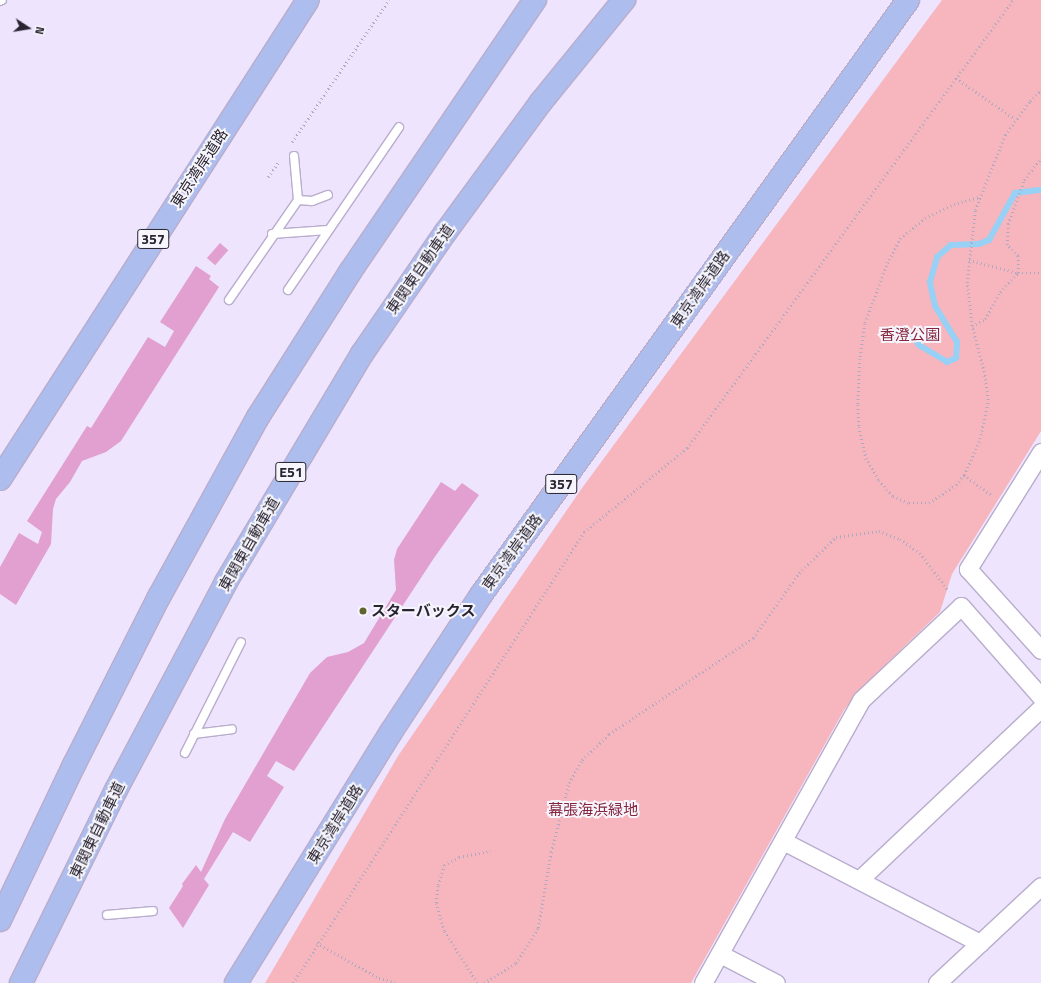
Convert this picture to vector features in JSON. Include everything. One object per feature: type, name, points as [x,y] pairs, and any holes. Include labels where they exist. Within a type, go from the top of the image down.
[{"type":"highway","name":"東京湾岸道路","points":[[0,479],[308,0]]},
{"type":"highway","points":[[0,920],[74,765],[159,597],[258,417],[350,272],[535,0]]},
{"type":"highway","name":"東関東自動車道","points":[[22,983],[116,790],[226,582],[362,354],[445,233],[536,108],[624,0]]},
{"type":"highway","name":"東京湾岸道路","points":[[236,983],[392,732],[482,595],[908,0]]},
{"type":"street","points":[[1040,458],[1007,506],[968,569],[1041,650]]},
{"type":"street","points":[[703,983],[861,700],[961,606],[1041,697]]},
{"type":"street","points":[[859,880],[1041,708]]},
{"type":"street","points":[[783,841],[980,943]]},
{"type":"street","points":[[937,983],[1041,886]]},
{"type":"street","points":[[720,954],[776,983]]},
{"type":"lane","points":[[288,290],[399,126]]},
{"type":"lane","points":[[229,300],[272,234],[298,200],[294,156]]},
{"type":"lane","points":[[298,200],[312,201],[328,195]]},
{"type":"lane","points":[[272,234],[328,230]]},
{"type":"lane","points":[[185,753],[241,642]]},
{"type":"lane","points":[[194,734],[232,729]]},
{"type":"lane","points":[[107,915],[153,911]]},
{"type":"path","points":[[291,144],[389,0]]},
{"type":"path","points":[[293,983],[317,943],[584,532],[687,448],[1013,0]]},
{"type":"path","points":[[956,78],[1016,119]]},
{"type":"path","points":[[978,198],[955,204],[932,215],[901,238],[875,294],[865,324],[860,359],[859,427],[866,458],[879,480],[893,496],[909,503],[929,503],[956,485],[964,475],[980,439],[988,400],[984,372],[972,326],[966,283],[968,260],[978,198],[1005,135],[1016,119],[1041,90]]},
{"type":"path","points":[[268,177],[282,158]]},
{"type":"path","points":[[972,326],[985,319],[1000,292],[1018,273],[1018,256],[1007,245],[1008,224],[1024,180],[1041,158]]},
{"type":"path","points":[[968,260],[1018,273],[1041,273]]},
{"type":"path","points":[[964,475],[1007,506]]},
{"type":"path","points":[[484,983],[516,963],[538,928],[551,852],[569,783],[582,760],[610,734],[753,638],[799,573],[836,537],[879,532],[900,539],[920,553],[961,606]]},
{"type":"path","points":[[477,983],[444,931],[436,903],[438,885],[444,865],[459,857],[490,851]]},
{"type":"path","points":[[317,943],[379,978],[396,983]]},
{"type":"green space","name":"幕張海浜緑地","points":[[942,0],[1041,0],[1041,431],[952,574],[940,612],[861,688],[844,710],[691,983],[265,983],[398,756],[582,488]]},
{"type":"building","points":[[220,243],[228,250],[215,265],[207,258]]},
{"type":"building","points":[[196,266],[211,276],[209,279],[219,287],[121,441],[106,452],[82,461],[70,482],[56,499],[53,509],[51,544],[16,605],[0,594],[0,567],[19,533],[38,544],[42,532],[27,521],[87,426],[91,428],[148,337],[165,347],[174,331],[160,322]]},
{"type":"building","points":[[441,482],[455,491],[462,483],[479,495],[434,558],[294,771],[276,761],[267,776],[284,787],[250,842],[233,832],[204,879],[209,885],[183,928],[169,908],[183,886],[182,884],[196,865],[201,872],[225,819],[310,673],[327,657],[348,652],[364,643],[396,590],[394,560],[397,549]]},
{"type":"waterway","points":[[913,337],[919,345],[947,362],[956,358],[957,342],[935,306],[930,282],[937,257],[951,245],[979,244],[989,240],[1015,193],[1041,190]]},
{"type":"place","name":"スターバックス","points":[[363,611]]},
{"type":"park label","name":"香澄公園","points":[[910,335]]}]
